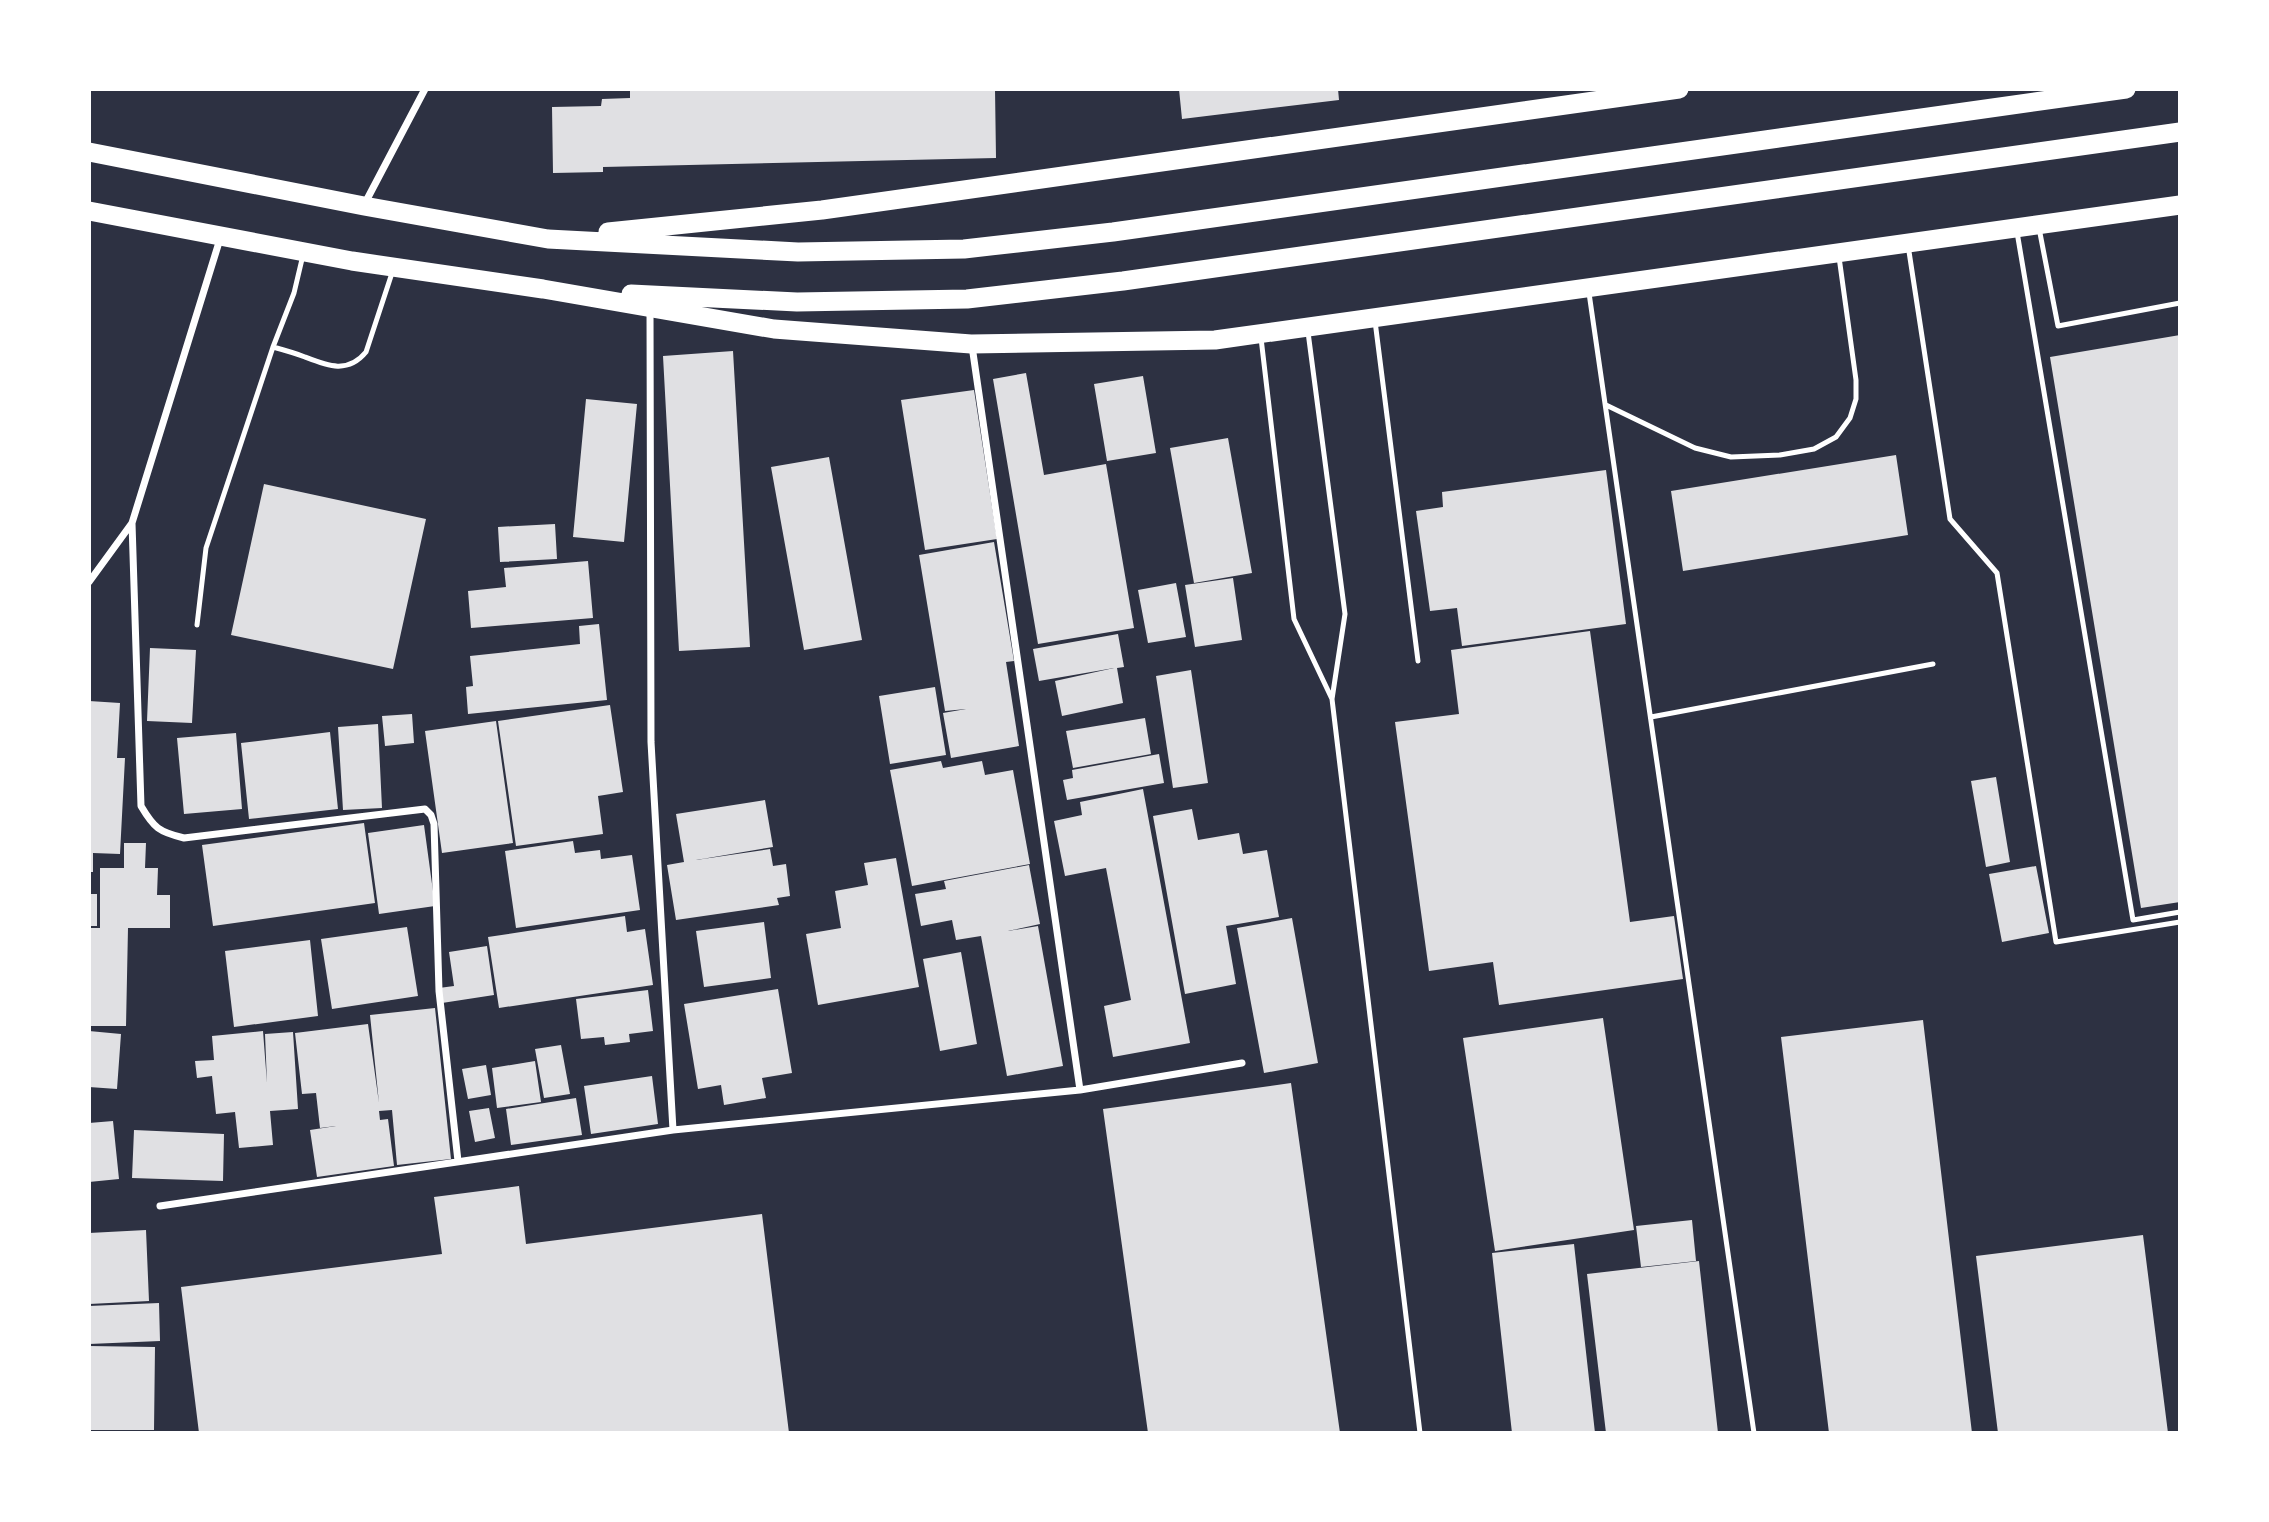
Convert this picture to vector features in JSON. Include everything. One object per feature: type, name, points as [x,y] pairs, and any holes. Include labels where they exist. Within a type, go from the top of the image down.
[{"type":"highway","points":[[548,239],[822,210],[1635,92],[1679,89]]},
{"type":"highway","points":[[89,152],[548,239],[798,252],[964,249],[1113,232],[2126,89]]},
{"type":"highway","points":[[543,289],[797,302],[967,299],[1123,281],[2180,132]]},
{"type":"highway","points":[[89,211],[304,252],[543,289],[774,329],[971,344],[1215,340],[2180,205]]},
{"type":"street","points":[[364,206],[425,89]]},
{"type":"street","points":[[89,582],[132,523],[221,236]]},
{"type":"street","points":[[650,307],[651,742],[673,1130]]},
{"type":"street","points":[[971,344],[1080,1090]]},
{"type":"street","points":[[132,523],[141,807],[152,825],[166,834],[184,838],[425,809],[431,815],[439,991],[458,1161]]},
{"type":"street","points":[[160,1206],[673,1130],[1080,1090],[1242,1063]]},
{"type":"lane","points":[[2039,225],[2058,326],[2180,303]]},
{"type":"lane","points":[[2017,229],[2133,920],[2180,912]]},
{"type":"lane","points":[[1907,243],[1950,519],[1997,573],[2056,942],[2180,922]]},
{"type":"lane","points":[[197,625],[206,548],[273,347],[294,293],[304,252]]},
{"type":"lane","points":[[1606,405],[1695,448],[1731,457],[1780,455],[1814,449],[1836,437],[1850,418],[1856,398],[1856,380],[1838,253]]},
{"type":"lane","points":[[273,347],[326,366],[349,365],[359,360],[366,352],[394,267]]},
{"type":"lane","points":[[1588,288],[1754,1433]]},
{"type":"lane","points":[[1374,318],[1418,662]]},
{"type":"lane","points":[[1307,328],[1346,614],[1332,699],[1420,1433]]},
{"type":"lane","points":[[1261,334],[1294,619],[1332,699]]},
{"type":"lane","points":[[1651,717],[1933,664]]},
{"type":"building","points":[[630,89],[995,89],[996,158],[603,167],[603,172],[553,173],[552,107],[601,106],[602,99],[630,98]]},
{"type":"building","points":[[1179,89],[1338,89],[1339,100],[1182,119]]},
{"type":"building","points":[[2180,335],[2180,902],[2141,908],[2050,357]]},
{"type":"building","points":[[733,351],[750,647],[679,651],[663,356]]},
{"type":"building","points":[[1026,373],[1044,475],[1106,464],[1134,628],[1038,644],[993,379]]},
{"type":"building","points":[[1143,376],[1156,453],[1107,461],[1094,384]]},
{"type":"building","points":[[974,390],[997,539],[925,550],[901,400]]},
{"type":"building","points":[[586,399],[637,404],[624,542],[573,537]]},
{"type":"building","points":[[1228,438],[1252,573],[1194,583],[1170,448]]},
{"type":"building","points":[[1896,455],[1908,535],[1683,571],[1671,491]]},
{"type":"building","points":[[829,457],[862,640],[804,650],[771,467]]},
{"type":"building","points":[[1606,470],[1626,624],[1462,646],[1457,608],[1430,611],[1416,511],[1443,507],[1442,492]]},
{"type":"building","points":[[264,484],[426,519],[393,669],[231,635]]},
{"type":"building","points":[[555,524],[557,559],[500,562],[498,527]]},
{"type":"building","points":[[994,542],[1014,661],[1006,662],[1019,746],[951,758],[943,713],[966,709],[945,711],[919,555]]},
{"type":"building","points":[[588,561],[593,618],[471,628],[468,591],[506,587],[504,568]]},
{"type":"building","points":[[1233,578],[1242,640],[1195,647],[1185,585]]},
{"type":"building","points":[[1176,583],[1186,637],[1148,643],[1138,590]]},
{"type":"building","points":[[599,624],[607,700],[468,714],[466,687],[473,686],[470,656],[580,644],[579,626]]},
{"type":"building","points":[[1590,631],[1630,922],[1674,916],[1683,979],[1499,1005],[1493,962],[1429,971],[1395,722],[1459,714],[1451,650]]},
{"type":"building","points":[[1118,634],[1124,667],[1117,668],[1123,703],[1062,716],[1055,681],[1114,668],[1039,681],[1033,649]]},
{"type":"building","points":[[150,648],[196,650],[192,723],[147,721]]},
{"type":"building","points":[[1191,670],[1208,783],[1173,788],[1156,676]]},
{"type":"building","points":[[935,687],[946,755],[890,764],[879,696]]},
{"type":"building","points":[[89,701],[120,703],[117,758],[125,758],[120,854],[93,853],[93,872],[89,872]]},
{"type":"building","points":[[610,705],[623,792],[598,796],[603,834],[516,846],[498,721]]},
{"type":"building","points":[[412,714],[414,743],[385,746],[382,716]]},
{"type":"building","points":[[1145,718],[1151,754],[1073,768],[1066,731]]},
{"type":"building","points":[[496,721],[513,843],[442,853],[425,731]]},
{"type":"building","points":[[378,724],[382,808],[343,810],[338,727]]},
{"type":"building","points":[[330,732],[338,809],[249,819],[241,743]]},
{"type":"building","points":[[236,733],[242,809],[184,814],[177,738]]},
{"type":"building","points":[[1159,754],[1164,783],[1067,800],[1063,780],[1073,778],[1072,770]]},
{"type":"building","points":[[941,761],[943,768],[982,761],[985,775],[1013,770],[1030,864],[912,886],[890,770]]},
{"type":"building","points":[[1996,777],[2010,862],[1986,867],[1971,781]]},
{"type":"building","points":[[1143,789],[1190,1043],[1113,1057],[1104,1006],[1131,1000],[1106,868],[1065,876],[1054,821],[1082,815],[1080,802]]},
{"type":"building","points":[[765,800],[773,847],[696,860],[770,849],[773,866],[786,864],[790,896],[777,898],[779,905],[676,920],[667,865],[684,862],[676,814]]},
{"type":"building","points":[[1192,809],[1198,840],[1239,833],[1243,854],[1267,850],[1279,917],[1226,926],[1236,984],[1185,994],[1153,816]]},
{"type":"building","points":[[364,823],[375,903],[213,926],[202,845]]},
{"type":"building","points":[[424,825],[435,906],[379,914],[368,833]]},
{"type":"building","points":[[573,841],[575,853],[600,850],[601,859],[632,855],[640,910],[516,928],[505,851]]},
{"type":"building","points":[[124,843],[146,843],[145,868],[158,868],[157,895],[170,895],[170,928],[128,928],[126,1026],[89,1026],[89,928],[100,928],[100,868],[124,868]]},
{"type":"building","points":[[896,858],[919,987],[818,1005],[806,934],[841,928],[835,891],[868,885],[864,863]]},
{"type":"building","points":[[1029,865],[1040,924],[1008,931],[1038,926],[1063,1066],[1007,1076],[981,936],[956,940],[952,920],[921,926],[915,894],[946,889],[944,881]]},
{"type":"building","points":[[2036,866],[2049,933],[2002,942],[1989,874]]},
{"type":"building","points":[[89,894],[97,894],[97,926],[89,926]]},
{"type":"building","points":[[625,916],[627,932],[645,929],[653,985],[499,1008],[488,937]]},
{"type":"building","points":[[1292,918],[1318,1063],[1264,1073],[1237,928]]},
{"type":"building","points":[[764,922],[771,978],[704,987],[696,931]]},
{"type":"building","points":[[407,927],[418,996],[332,1009],[321,939]]},
{"type":"building","points":[[310,940],[318,1016],[234,1027],[225,951]]},
{"type":"building","points":[[487,946],[494,995],[442,1003],[439,988],[454,986],[449,952]]},
{"type":"building","points":[[961,952],[977,1044],[940,1051],[923,959]]},
{"type":"building","points":[[778,989],[792,1073],[762,1078],[766,1098],[724,1105],[721,1085],[698,1089],[684,1004]]},
{"type":"building","points":[[648,990],[653,1031],[629,1034],[630,1042],[605,1045],[604,1037],[581,1039],[576,999]]},
{"type":"building","points":[[435,1008],[451,1159],[397,1165],[392,1110],[379,1111],[380,1120],[388,1119],[394,1166],[317,1177],[310,1130],[336,1126],[320,1128],[316,1093],[302,1094],[295,1033],[368,1024],[379,1103],[370,1015]]},
{"type":"building","points":[[1603,1018],[1634,1230],[1495,1251],[1463,1038]]},
{"type":"building","points":[[1923,1020],[1972,1433],[1829,1433],[1781,1037]]},
{"type":"building","points":[[89,1031],[121,1034],[117,1089],[89,1087]]},
{"type":"building","points":[[263,1031],[267,1083],[265,1034],[293,1032],[298,1109],[270,1111],[273,1145],[239,1148],[235,1112],[216,1114],[212,1076],[197,1078],[195,1061],[214,1060],[212,1036]]},
{"type":"building","points":[[561,1045],[570,1094],[544,1098],[535,1049]]},
{"type":"building","points":[[535,1061],[541,1102],[497,1108],[492,1068]]},
{"type":"building","points":[[486,1065],[491,1095],[468,1099],[462,1069]]},
{"type":"building","points":[[652,1076],[658,1124],[591,1134],[584,1086]]},
{"type":"building","points":[[1291,1083],[1340,1433],[1148,1433],[1103,1109]]},
{"type":"building","points":[[576,1098],[582,1135],[511,1145],[506,1109]]},
{"type":"building","points":[[489,1108],[495,1138],[475,1142],[469,1111]]},
{"type":"building","points":[[113,1121],[119,1179],[89,1182],[89,1123]]},
{"type":"building","points":[[134,1130],[224,1134],[223,1181],[132,1178]]},
{"type":"building","points":[[519,1186],[526,1244],[762,1214],[789,1433],[199,1433],[181,1287],[442,1254],[434,1197]]},
{"type":"building","points":[[1692,1220],[1696,1261],[1641,1267],[1636,1226]]},
{"type":"building","points":[[146,1230],[149,1301],[89,1304],[89,1233]]},
{"type":"building","points":[[2143,1235],[2168,1433],[1998,1433],[1976,1256]]},
{"type":"building","points":[[1574,1244],[1595,1433],[1512,1433],[1492,1253]]},
{"type":"building","points":[[1699,1261],[1718,1433],[1606,1433],[1587,1274]]},
{"type":"building","points":[[159,1303],[160,1341],[89,1344],[89,1306]]},
{"type":"building","points":[[89,1346],[155,1347],[154,1430],[89,1430]]}]
